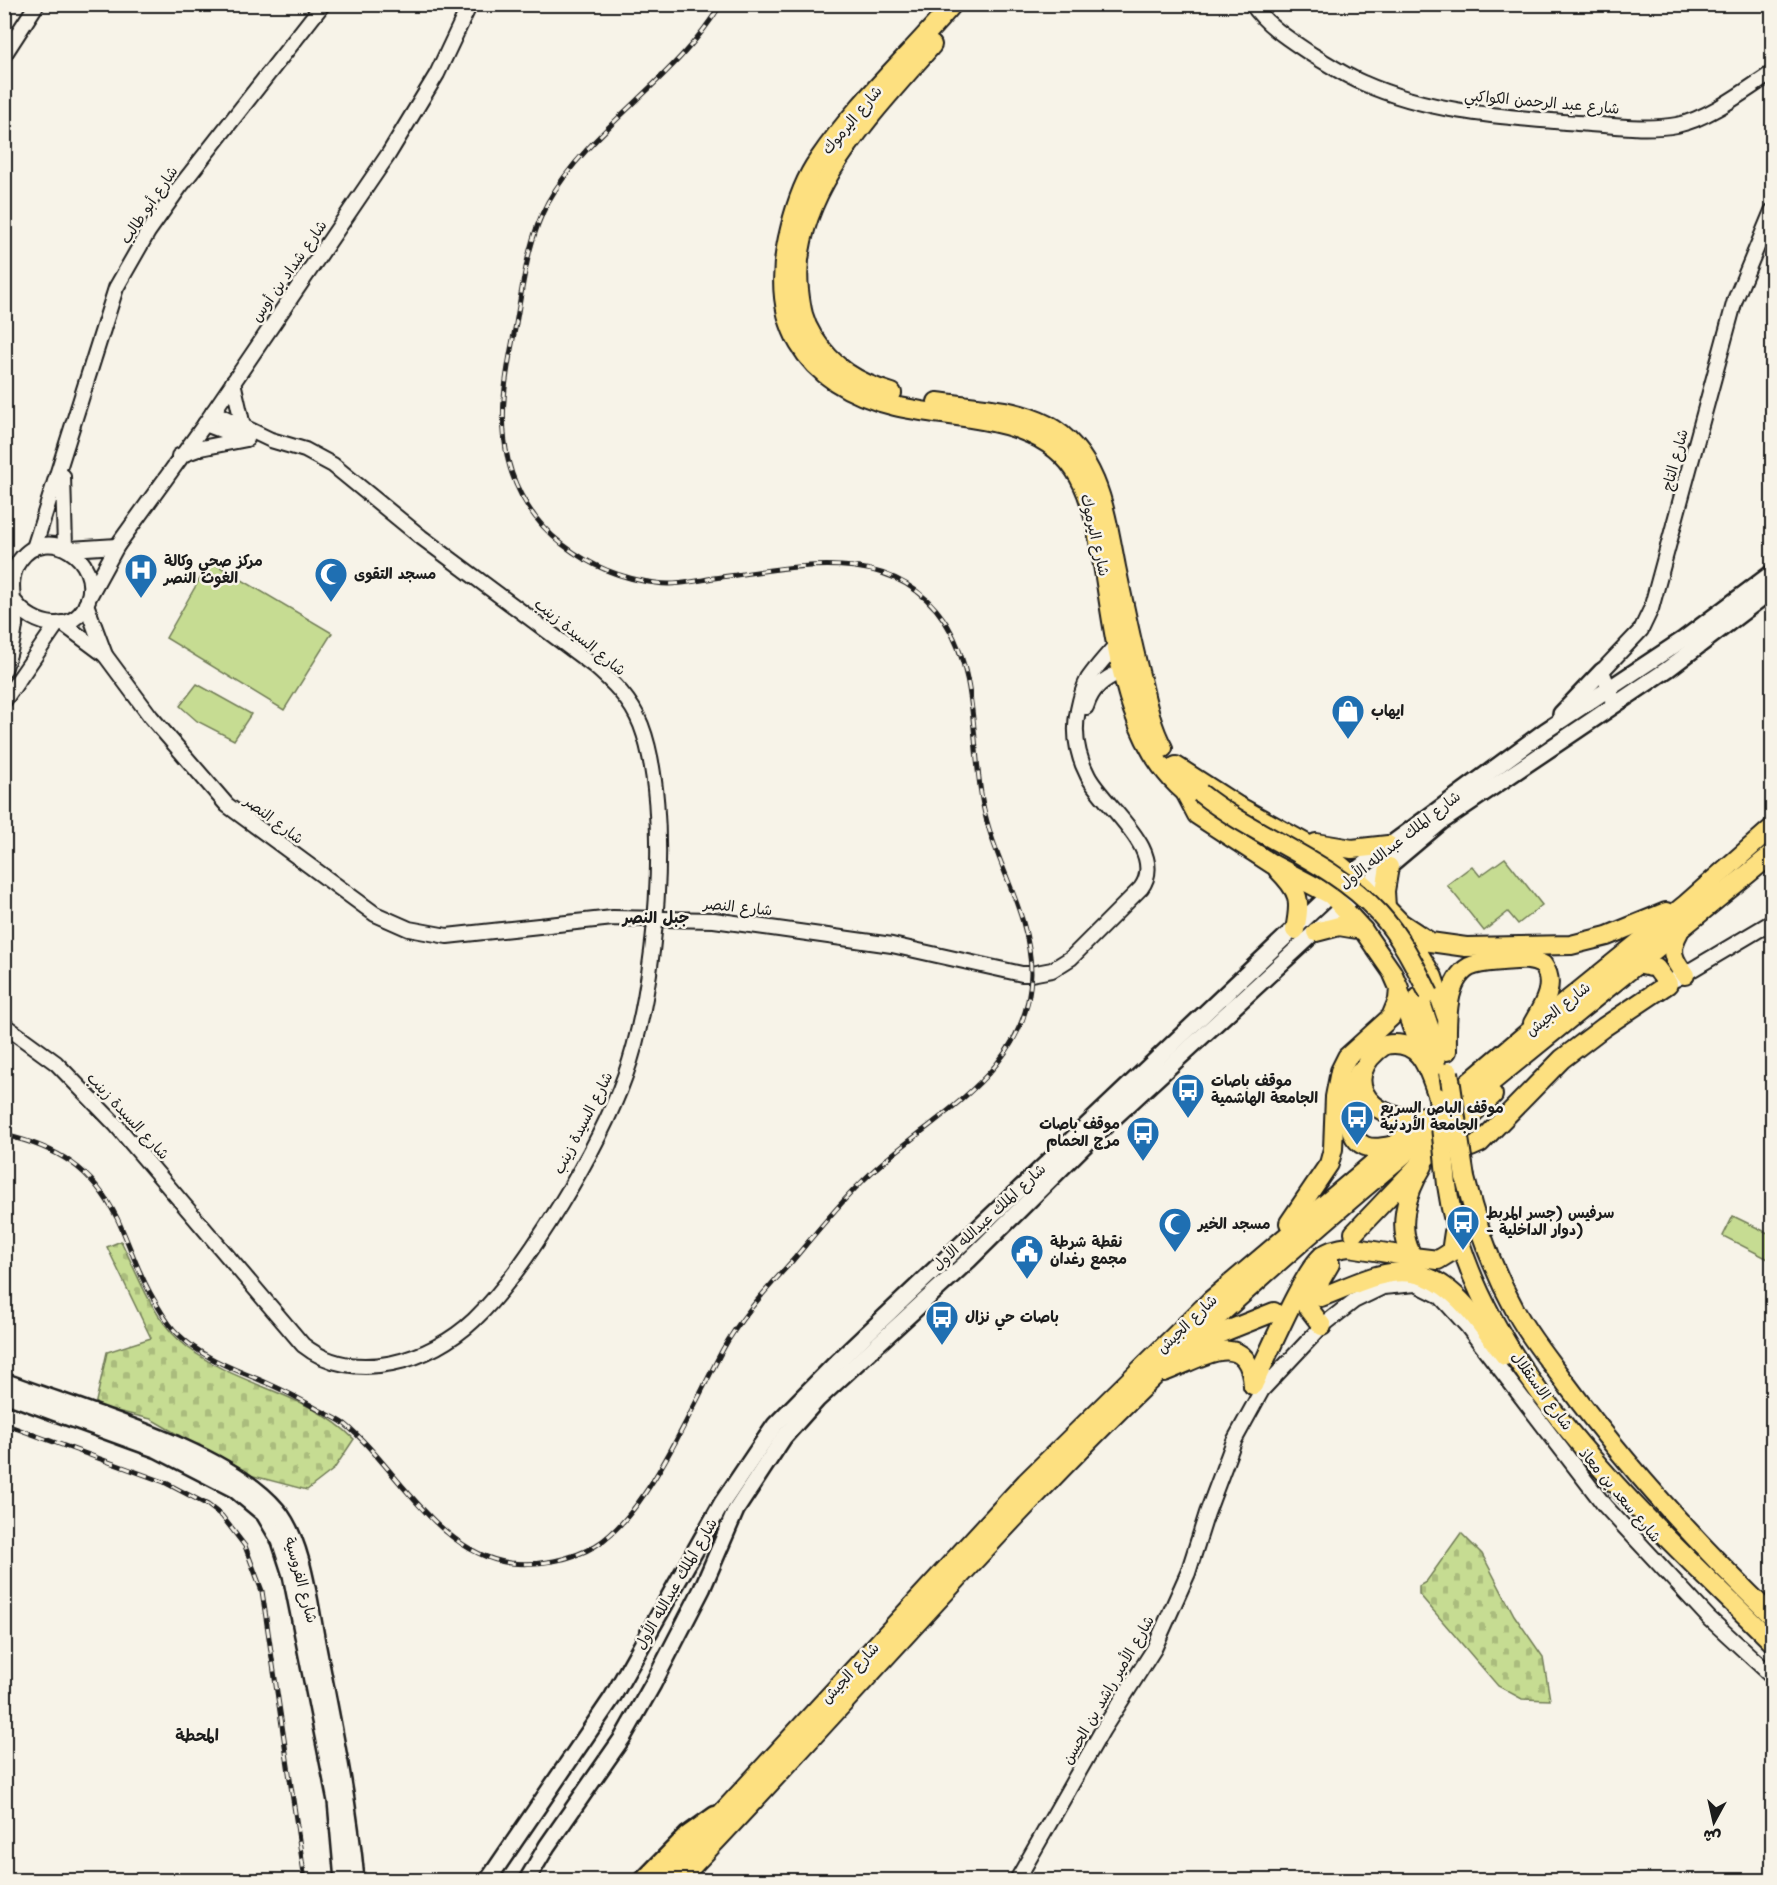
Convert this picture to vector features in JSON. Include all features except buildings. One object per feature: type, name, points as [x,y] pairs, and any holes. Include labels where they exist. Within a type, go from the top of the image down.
[{"type":"highway","points":[[899,63],[941,4]]},
{"type":"highway","name":"شارع اليرموك","points":[[954,4],[899,63],[819,159],[800,195],[787,243],[783,276],[785,308],[792,333],[804,353],[823,374],[859,396],[897,407],[1015,428],[1054,446],[1079,477],[1092,510],[1122,671],[1131,702],[1149,745],[1160,764],[1194,796],[1319,866],[1378,911],[1397,935],[1447,1051],[1443,1073]]},
{"type":"highway","name":"شارع اليرموك","points":[[967,4],[879,108],[836,164],[819,192],[806,221],[800,244],[798,282],[801,311],[823,352],[851,377],[899,396],[991,409],[1035,420],[1053,429],[1078,451],[1090,470],[1103,501],[1130,637],[1148,707],[1161,742],[1194,796]]},
{"type":"highway","points":[[1176,766],[1238,806],[1303,840],[1352,875],[1401,923],[1418,936],[1444,946],[1571,945],[1607,936],[1686,904]]},
{"type":"highway","points":[[1194,796],[1197,815],[1272,864],[1330,896],[1363,930],[1392,972],[1438,1097]]},
{"type":"highway","name":"شارع الجيش","points":[[679,1881],[1034,1496],[1183,1348],[1285,1255],[1773,828]]},
{"type":"highway","points":[[1303,840],[1352,849],[1388,845]]},
{"type":"highway","name":"شارع الجيش","points":[[660,1881],[1026,1482],[1210,1301],[1430,1115],[1637,964],[1773,854]]},
{"type":"highway","points":[[1272,864],[1297,893],[1299,910],[1295,930]]},
{"type":"highway","points":[[1386,908],[1385,887],[1389,867]]},
{"type":"highway","points":[[1330,896],[1330,886],[1352,875]]},
{"type":"highway","points":[[1401,923],[1433,977],[1448,1021]]},
{"type":"highway","points":[[1316,932],[1339,926],[1363,930]]},
{"type":"highway","points":[[1680,930],[1672,951],[1675,963],[1684,975]]},
{"type":"highway","points":[[1354,1233],[1434,1149],[1476,1113],[1532,1039],[1549,985],[1546,970],[1533,960],[1479,964],[1464,971],[1454,986],[1448,1021],[1447,1051]]},
{"type":"highway","points":[[1462,1145],[1471,1147],[1480,1143],[1562,1059],[1604,1027],[1668,984],[1656,968],[1637,964]]},
{"type":"highway","points":[[1272,1247],[1329,1164],[1333,1149],[1335,1097],[1340,1071],[1347,1057],[1390,1017],[1398,1000],[1399,988]]},
{"type":"highway","name":"شارع اليرموك","points":[[1424,996],[1443,1073]]},
{"type":"highway","points":[[1394,1145],[1366,1146],[1358,1141],[1350,1119],[1351,1090],[1358,1072],[1379,1051],[1406,1045],[1422,1056]]},
{"type":"highway","points":[[1379,1051],[1362,1079],[1362,1087],[1370,1103],[1389,1115],[1402,1119],[1430,1115]]},
{"type":"highway","name":"شارع الاستقلال","points":[[1443,1073],[1438,1097],[1447,1185],[1454,1227],[1464,1260],[1505,1339],[1552,1409],[1650,1521],[1773,1642]]},
{"type":"highway","name":"شارع الاستقلال","points":[[1443,1073],[1462,1145],[1465,1178],[1477,1225],[1503,1287],[1530,1335],[1611,1444],[1731,1578],[1773,1616]]},
{"type":"highway","points":[[1413,1257],[1403,1237],[1406,1207],[1416,1180],[1434,1149]]},
{"type":"highway","points":[[1257,1388],[1308,1276],[1322,1257],[1330,1251],[1349,1247],[1429,1260],[1445,1257],[1454,1245],[1454,1227]]},
{"type":"highway","points":[[1257,1388],[1314,1301],[1330,1264]]},
{"type":"highway","points":[[1314,1301],[1389,1273],[1415,1273],[1427,1276],[1450,1290],[1552,1409]]},
{"type":"highway","points":[[1314,1301],[1322,1326]]},
{"type":"highway","points":[[1183,1348],[1274,1312]]},
{"type":"highway","points":[[1154,1376],[1226,1350],[1236,1351],[1244,1356],[1257,1388]]},
{"type":"main road","name":"شارع الملك عبدالله الأول","points":[[488,1881],[612,1698],[729,1507],[775,1425],[835,1364],[1352,875],[1388,845],[1545,731],[1684,639],[1773,573]]},
{"type":"main road","name":"شارع الملك عبدالله الأول","points":[[1352,875],[1389,867],[1441,822],[1668,669],[1773,590]]},
{"type":"main road","points":[[1545,731],[1602,670]]},
{"type":"main road","name":"شارع الملك عبدالله الأول","points":[[527,1881],[547,1846],[624,1737],[653,1684],[702,1589],[729,1507],[784,1437],[817,1400],[969,1260],[1090,1140],[1316,932],[1330,896]]},
{"type":"main road","name":"شارع الفروسية","points":[[4,1381],[171,1443],[248,1484],[278,1510],[295,1546],[309,1601],[347,1799],[356,1881]]},
{"type":"main road","name":"شارع الفروسية","points":[[4,1394],[158,1450],[234,1489],[264,1514],[280,1541],[291,1575],[336,1801],[343,1881]]},
{"type":"main road","points":[[643,1881],[687,1834],[722,1812]]},
{"type":"main road","points":[[691,1881],[714,1844]]},
{"type":"street","points":[[4,55],[37,4]]},
{"type":"street","name":"شارع أبو طالب","points":[[34,548],[111,299],[128,266],[179,188],[323,4]]},
{"type":"street","name":"شارع شداد بن أوس","points":[[87,601],[117,546],[205,424],[405,128],[437,74],[470,4]]},
{"type":"street","name":"شارع عبد الرحمن الكواكبي","points":[[1252,4],[1280,32],[1346,75],[1365,84],[1452,110],[1615,126],[1675,125],[1696,118],[1739,95],[1773,73]]},
{"type":"street","name":"شارع التاج","points":[[1602,670],[1641,630],[1652,609],[1735,300],[1773,211]]},
{"type":"street","points":[[180,456],[245,433],[233,382]]},
{"type":"street","name":"شارع السيدة زينب","points":[[213,412],[245,433]]},
{"type":"street","name":"شارع السيدة زينب","points":[[4,1025],[56,1063],[116,1125],[303,1345],[327,1360],[345,1364],[385,1364],[416,1356],[474,1320],[531,1248],[572,1182],[618,1094],[631,1058],[645,997],[655,917],[658,826],[652,764],[640,723],[622,693],[586,660],[430,543],[333,465],[305,450],[205,424]]},
{"type":"street","name":"شارع أبو طالب","points":[[64,456],[62,502],[68,548]]},
{"type":"street","points":[[68,548],[81,559],[88,571],[91,585],[87,601],[76,616],[60,623],[33,620],[15,602],[11,592],[13,571],[21,558],[34,548],[49,544],[68,548],[117,546]]},
{"type":"street","name":"شارع النصر","points":[[87,601],[105,655]]},
{"type":"street","points":[[4,670],[14,636],[15,602]]},
{"type":"street","points":[[4,701],[60,623]]},
{"type":"street","name":"شارع النصر","points":[[60,623],[105,655],[169,739],[227,805],[375,914],[409,929],[447,936],[477,935],[564,922],[655,917],[768,926],[892,945],[1022,974],[1052,970],[1071,958],[1135,894],[1148,876],[1147,861],[1141,844],[1096,788],[1080,754],[1075,727],[1080,699],[1087,681],[1117,644]]},
{"type":"street","points":[[1602,670],[1615,704]]},
{"type":"street","points":[[1080,754],[1082,729],[1089,698],[1101,683],[1122,671]]},
{"type":"street","points":[[1668,984],[1773,922]]},
{"type":"street","points":[[1753,932],[1773,931]]},
{"type":"street","name":"شارع سعد بن معاذ","points":[[1257,1388],[1322,1326],[1354,1301],[1383,1287],[1416,1284],[1440,1296],[1467,1326],[1605,1506],[1710,1618],[1773,1676]]},
{"type":"street","name":"شارع الأمير راشد بن الحسن","points":[[1017,1881],[1102,1731],[1154,1649],[1188,1573],[1207,1513],[1257,1388]]},
{"type":"green space","points":[[210,561],[332,633],[284,710],[166,638]]},
{"type":"green space","points":[[197,684],[251,714],[234,740],[197,721],[180,706]]},
{"type":"green space","points":[[1505,858],[1542,905],[1518,924],[1508,912],[1484,931],[1447,885],[1472,866],[1480,876]]},
{"type":"green space","points":[[1733,1216],[1772,1235],[1772,1261],[1723,1236]]},
{"type":"green space","points":[[121,1241],[153,1306],[169,1330],[179,1340],[221,1368],[313,1409],[354,1439],[334,1469],[307,1490],[246,1474],[151,1419],[95,1406],[107,1352],[151,1338],[107,1247]]},
{"type":"green space","points":[[1461,1533],[1482,1554],[1514,1615],[1543,1657],[1550,1700],[1522,1699],[1498,1686],[1419,1594],[1419,1586],[1426,1582]]},
{"type":"railway","points":[[4,1135],[56,1153],[71,1162],[96,1186],[117,1218],[143,1279],[164,1317],[188,1343],[220,1363],[280,1389],[345,1424],[364,1442],[419,1506],[461,1543],[484,1556],[510,1563],[543,1563],[576,1555],[595,1546],[614,1531],[633,1510],[667,1457],[722,1351],[755,1303],[862,1182],[975,1088],[997,1064],[1015,1037],[1026,1007],[1031,973],[1029,951],[1019,909],[988,826],[979,782],[969,686],[955,641],[944,620],[922,595],[896,579],[868,569],[807,566],[670,584],[643,581],[618,574],[595,565],[572,552],[543,527],[521,496],[508,460],[503,411],[506,378],[527,264],[535,232],[548,202],[586,150],[680,57],[702,32],[721,4]]},
{"type":"railway","points":[[4,1424],[164,1482],[208,1505],[222,1516],[245,1546],[262,1591],[305,1880]]},
{"type":"place","name":"مركز صحي وكالة الغوث النصر","points":[[141,599]]},
{"type":"place","name":"مسجد التقوى","points":[[331,603]]},
{"type":"place","name":"ايهاب","points":[[1348,740]]},
{"type":"place","name":"موقف باصات الجامعة الهاشمية","points":[[1188,1119]]},
{"type":"place","name":"موقف الباص السريع الجامعة الأردنية","points":[[1357,1146]]},
{"type":"place","name":"موقف باصات مرج الحمام","points":[[1143,1162]]},
{"type":"place","name":"سرفيس (جسر المربط - دوار الداخلية)","points":[[1463,1251]]},
{"type":"place","name":"مسجد الخير","points":[[1175,1253]]},
{"type":"place","name":"نقطة شرطة مجمع رغدان","points":[[1027,1280]]},
{"type":"place","name":"باصات حي نزال","points":[[942,1346]]},
{"type":"district","name":"جبل النصر","points":[[656,917]]},
{"type":"district","name":"المحطة","points":[[197,1735]]}]
